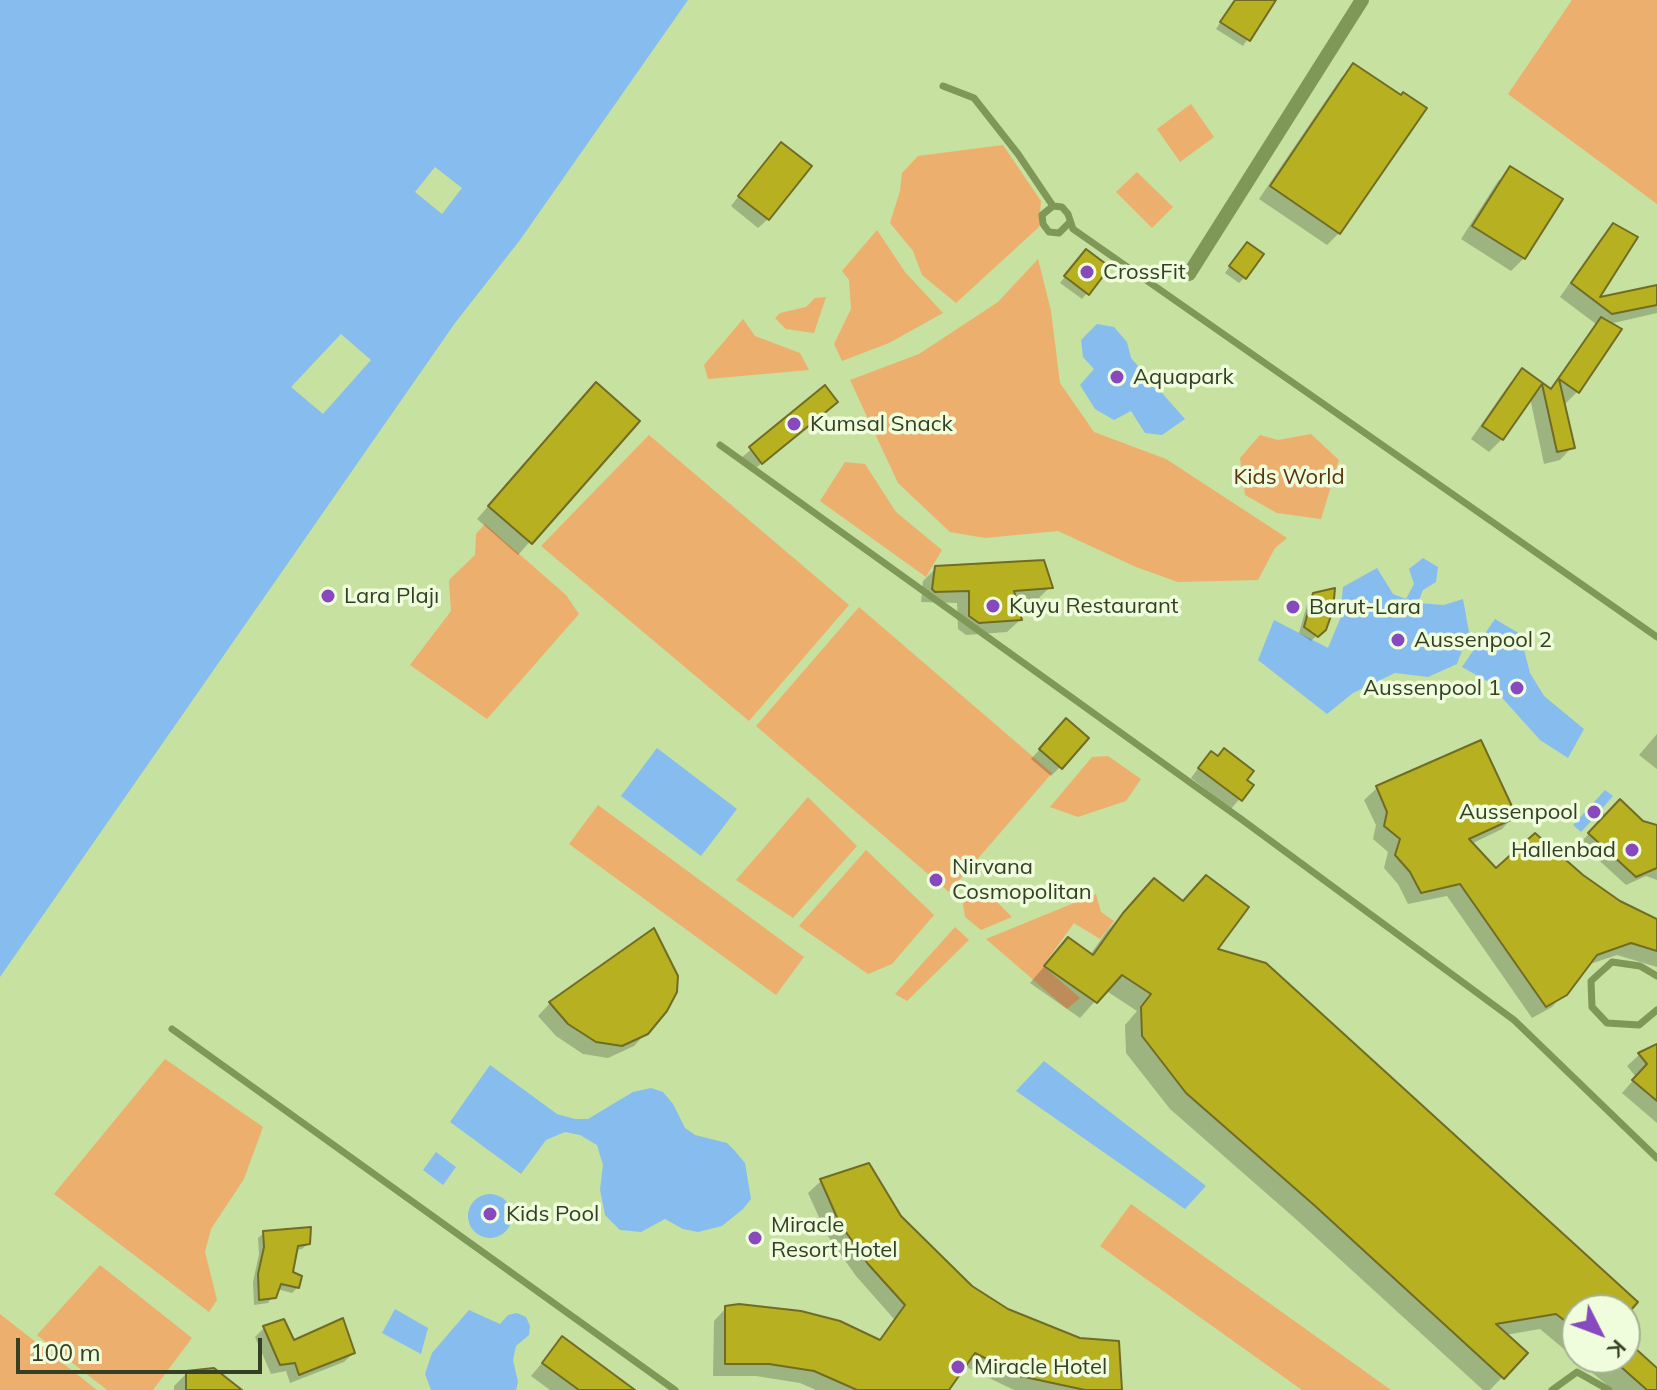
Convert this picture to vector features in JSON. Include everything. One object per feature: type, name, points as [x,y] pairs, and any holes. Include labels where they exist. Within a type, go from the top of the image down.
[{"type":"street","points":[[1189,274],[1362,0]]},
{"type":"lane","points":[[943,86],[974,98],[1018,154],[1053,206],[1066,209],[1073,229],[1657,637]]},
{"type":"lane","points":[[1053,206],[1042,215],[1045,229],[1059,233],[1069,223]]},
{"type":"lane","points":[[720,445],[1241,819],[1514,1020],[1657,1158]]},
{"type":"lane","points":[[1657,976],[1640,966],[1612,962],[1591,981],[1592,1007],[1607,1023],[1639,1025],[1657,1010]]},
{"type":"lane","points":[[172,1029],[675,1390]]},
{"type":"lane","points":[[1552,1390],[1577,1372],[1609,1390]]},
{"type":"green space","points":[[1572,0],[1657,0],[1657,204],[1508,94]]},
{"type":"green space","points":[[1191,104],[1214,137],[1180,162],[1157,129]]},
{"type":"green space","points":[[1003,145],[1041,201],[1039,227],[956,303],[922,275],[913,251],[890,223],[902,173],[918,156]]},
{"type":"green space","points":[[1137,172],[1173,207],[1152,228],[1116,192]]},
{"type":"green space","points":[[877,230],[905,272],[943,313],[889,343],[842,361],[834,344],[851,309],[849,280],[842,271]]},
{"type":"green space","points":[[1038,259],[1051,311],[1060,383],[1094,432],[1166,459],[1287,538],[1275,548],[1258,580],[1178,582],[1136,567],[1058,531],[985,538],[950,532],[898,483],[850,380],[919,354],[998,302]]},
{"type":"green space","points":[[826,297],[814,333],[786,329],[775,318],[780,313],[806,307],[815,298]]},
{"type":"green space","points":[[743,319],[755,336],[800,353],[809,370],[708,379],[704,365]]},
{"type":"green space","name":"Kids World","points":[[1311,434],[1339,460],[1321,519],[1277,513],[1245,495],[1240,458],[1260,435],[1278,440]]},
{"type":"green space","points":[[649,435],[849,605],[749,721],[541,546]]},
{"type":"green space","points":[[845,462],[865,464],[896,512],[942,550],[926,577],[820,501]]},
{"type":"green space","points":[[485,524],[566,595],[579,614],[487,719],[410,665],[451,611],[449,580],[475,555],[476,534]]},
{"type":"green space","points":[[859,607],[1052,773],[949,892],[756,726]]},
{"type":"green space","points":[[1108,756],[1141,779],[1126,801],[1078,817],[1050,807],[1092,757]]},
{"type":"green space","points":[[808,797],[857,846],[793,918],[736,880]]},
{"type":"green space","points":[[598,805],[804,957],[776,995],[569,844]]},
{"type":"green space","points":[[866,850],[934,915],[892,964],[868,974],[799,926]]},
{"type":"green space","points":[[972,893],[981,899],[988,893],[1012,917],[981,930],[965,917],[963,904]]},
{"type":"green space","points":[[1096,894],[1101,912],[1114,921],[1100,939],[1074,923],[1043,966],[1080,998],[1067,1009],[986,939]]},
{"type":"green space","points":[[955,927],[969,940],[907,1001],[895,994]]},
{"type":"green space","points":[[165,1059],[263,1127],[244,1179],[211,1229],[205,1252],[217,1300],[209,1312],[54,1194]]},
{"type":"green space","points":[[1131,1204],[1391,1390],[1302,1390],[1100,1246]]},
{"type":"green space","points":[[100,1265],[192,1338],[153,1390],[107,1390],[37,1335]]},
{"type":"green space","points":[[0,1314],[97,1390],[0,1390]]},
{"type":"water","points":[[0,0],[688,0],[520,240],[455,323],[0,977]]},
{"type":"water","name":"Aquapark","points":[[1097,324],[1114,327],[1127,342],[1131,358],[1185,419],[1162,435],[1145,433],[1131,411],[1114,420],[1095,409],[1080,385],[1094,369],[1083,357],[1081,340]]},
{"type":"water","name":"Aussenpool 2","points":[[1423,558],[1438,567],[1436,582],[1423,590],[1418,603],[1444,605],[1463,599],[1469,632],[1457,664],[1428,677],[1395,673],[1353,693],[1327,714],[1258,660],[1274,620],[1328,648],[1340,619],[1343,587],[1377,568],[1393,594],[1406,599],[1414,584],[1409,569]]},
{"type":"water","name":"Aussenpool 1","points":[[1495,619],[1520,634],[1530,673],[1544,696],[1584,729],[1568,758],[1540,740],[1487,681],[1462,667]]},
{"type":"water","points":[[657,748],[737,809],[701,856],[621,796]]},
{"type":"water","name":"Aussenpool","points":[[1605,790],[1613,796],[1601,810],[1605,814],[1600,820],[1596,816],[1581,832],[1573,825]]},
{"type":"water","points":[[1044,1061],[1206,1186],[1185,1209],[1016,1091]]},
{"type":"water","points":[[490,1065],[557,1114],[575,1119],[588,1119],[633,1092],[651,1088],[663,1092],[685,1128],[695,1135],[727,1143],[745,1163],[751,1199],[722,1226],[698,1232],[683,1229],[665,1219],[641,1232],[620,1230],[605,1215],[600,1190],[603,1165],[597,1145],[580,1135],[565,1132],[546,1140],[521,1174],[450,1122]]},
{"type":"water","points":[[436,1152],[456,1167],[443,1185],[423,1170]]},
{"type":"water","name":"Kids Pool","points":[[490,1194],[506,1200],[512,1216],[506,1232],[490,1238],[474,1232],[468,1216],[474,1200]]},
{"type":"water","points":[[395,1309],[428,1328],[421,1354],[382,1333]]},
{"type":"water","points":[[469,1310],[500,1324],[508,1315],[517,1313],[526,1317],[530,1326],[529,1335],[516,1346],[513,1360],[518,1382],[516,1390],[431,1390],[425,1374],[432,1353]]},
{"type":"pier","points":[[435,167],[462,188],[442,214],[415,192]]},
{"type":"pier","points":[[341,334],[371,360],[323,414],[291,387]]},
{"type":"building","points":[[1235,0],[1276,0],[1250,41],[1220,22]]},
{"type":"building","points":[[1353,63],[1401,95],[1403,92],[1427,108],[1340,234],[1270,186]]},
{"type":"building","points":[[781,142],[812,166],[769,220],[738,196]]},
{"type":"building","points":[[1510,166],[1563,199],[1525,259],[1472,226]]},
{"type":"building","points":[[1613,223],[1638,237],[1600,297],[1657,285],[1657,305],[1612,314],[1571,283]]},
{"type":"building","points":[[1247,242],[1264,254],[1246,279],[1229,266]]},
{"type":"building","name":"CrossFit","points":[[1086,249],[1110,267],[1089,295],[1064,276]]},
{"type":"building","points":[[1601,317],[1622,329],[1579,393],[1559,379],[1575,448],[1557,452],[1542,384],[1503,440],[1482,426],[1522,368],[1551,389]]},
{"type":"building","points":[[596,382],[640,421],[532,544],[488,506]]},
{"type":"building","name":"Kumsal Snack","points":[[825,385],[838,402],[762,464],[749,447]]},
{"type":"building","name":"Kuyu Restaurant","points":[[1044,560],[1053,588],[1014,591],[1022,620],[979,623],[969,616],[969,591],[935,592],[932,589],[935,566]]},
{"type":"building","points":[[1335,588],[1333,610],[1326,630],[1318,637],[1304,627],[1313,593]]},
{"type":"building","points":[[1066,718],[1089,738],[1062,769],[1039,749]]},
{"type":"building","points":[[1481,740],[1517,817],[1469,839],[1496,868],[1535,833],[1583,875],[1620,901],[1657,919],[1657,951],[1631,943],[1597,955],[1567,995],[1546,1007],[1460,884],[1421,893],[1410,872],[1395,855],[1400,839],[1384,826],[1387,812],[1376,786]]},
{"type":"building","points":[[1224,748],[1254,771],[1247,780],[1254,785],[1242,801],[1198,768],[1211,751],[1218,756]]},
{"type":"building","name":"Hallenbad","points":[[1620,799],[1643,821],[1657,825],[1657,868],[1636,877],[1588,833]]},
{"type":"building","points":[[1206,875],[1249,907],[1218,949],[1266,963],[1629,1294],[1561,1294],[1561,1318],[1556,1314],[1496,1324],[1528,1353],[1504,1379],[1186,1093],[1142,1036],[1141,1007],[1151,994],[1122,975],[1097,1003],[1044,966],[1068,937],[1093,955],[1123,913],[1154,878],[1183,901]]},
{"type":"building","points":[[654,928],[678,976],[677,992],[667,1011],[648,1034],[622,1046],[596,1042],[568,1024],[549,1002]]},
{"type":"building","points":[[1657,1044],[1657,1101],[1632,1080],[1647,1064],[1638,1053]]},
{"type":"building","points":[[869,1163],[901,1216],[972,1286],[1008,1309],[1080,1338],[1119,1341],[1122,1390],[1085,1390],[1020,1376],[975,1353],[949,1390],[857,1390],[814,1371],[769,1364],[725,1364],[725,1306],[739,1304],[801,1311],[840,1321],[880,1340],[905,1305],[868,1264],[839,1222],[820,1179]]},
{"type":"building","points":[[311,1227],[310,1244],[298,1246],[293,1272],[302,1276],[299,1288],[281,1284],[276,1298],[259,1300],[258,1274],[264,1247],[263,1231]]},
{"type":"building","points":[[343,1318],[355,1353],[299,1375],[295,1363],[280,1365],[263,1326],[284,1319],[294,1340]]},
{"type":"building","points":[[562,1336],[635,1390],[579,1390],[542,1363]]},
{"type":"building","points":[[1641,1354],[1657,1368],[1657,1390],[1647,1390],[1629,1374],[1641,1374]]},
{"type":"building","points":[[214,1368],[242,1390],[186,1390],[186,1371]]},
{"type":"place","name":"CrossFit","points":[[1087,272]]},
{"type":"place","name":"Aquapark","points":[[1117,377]]},
{"type":"place","name":"Kumsal Snack","points":[[794,424]]},
{"type":"place","name":"Lara Plajı","points":[[328,596]]},
{"type":"place","name":"Kuyu Restaurant","points":[[993,606]]},
{"type":"place","name":"Barut-Lara","points":[[1293,607]]},
{"type":"place","name":"Aussenpool 2","points":[[1398,640]]},
{"type":"place","name":"Aussenpool 1","points":[[1517,688]]},
{"type":"place","name":"Aussenpool","points":[[1594,812]]},
{"type":"place","name":"Hallenbad","points":[[1632,850]]},
{"type":"place","name":"Nirvana Cosmopolitan","points":[[936,880]]},
{"type":"place","name":"Kids Pool","points":[[490,1214]]},
{"type":"place","name":"Miracle Resort Hotel","points":[[755,1238]]},
{"type":"place","name":"Miracle Hotel","points":[[958,1367]]}]
